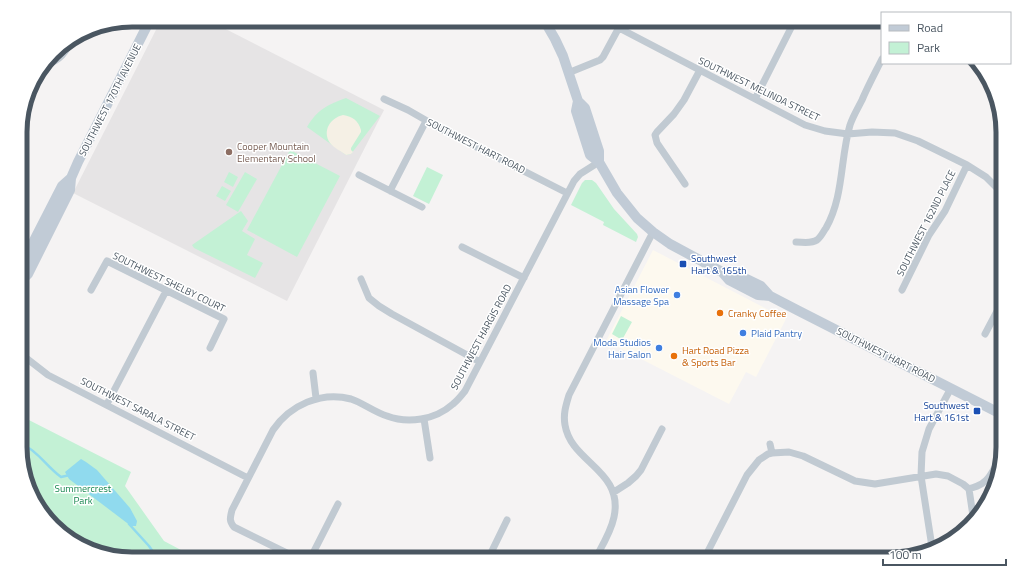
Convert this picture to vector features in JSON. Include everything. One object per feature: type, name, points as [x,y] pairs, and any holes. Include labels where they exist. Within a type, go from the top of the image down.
[{"type":"main road","name":"SOUTHWEST 170TH AVENUE","points":[[27,275],[70,190],[71,178],[78,162],[147,27]]},
{"type":"main road","points":[[548,27],[562,56],[578,101],[585,108],[599,151],[599,162]]},
{"type":"main road","name":"SOUTHWEST HART ROAD","points":[[599,162],[617,193],[637,218],[670,244],[722,272],[729,280],[758,295],[770,296],[996,411]]},
{"type":"main road","name":"SOUTHWEST 170TH AVENUE","points":[[27,254],[62,186],[71,178]]},
{"type":"street","points":[[755,99],[791,27]]},
{"type":"street","points":[[568,73],[600,60],[607,52],[619,28]]},
{"type":"street","name":"SOUTHWEST MELINDA STREET","points":[[619,28],[805,125],[825,131],[848,134],[872,132],[895,133],[918,141],[967,165],[986,177],[996,187]]},
{"type":"street","points":[[57,59],[67,50]]},
{"type":"street","points":[[796,242],[808,243],[817,240],[831,219],[836,202],[851,122],[881,61]]},
{"type":"street","points":[[684,184],[657,143],[655,135],[674,114],[684,100],[700,70]]},
{"type":"street","name":"SOUTHWEST HART ROAD","points":[[384,99],[568,193]]},
{"type":"street","points":[[390,191],[426,121]]},
{"type":"street","name":"SOUTHWEST HARGIS ROAD","points":[[285,552],[234,527],[230,523],[232,510],[273,430],[279,422],[286,415],[301,405],[316,398],[327,397],[350,399],[386,416],[410,421],[424,419],[452,406],[465,391],[574,181],[580,174],[599,162]]},
{"type":"street","name":"SOUTHWEST 162ND PLACE","points":[[902,290],[930,235],[945,211],[967,165]]},
{"type":"street","points":[[359,175],[422,207]]},
{"type":"street","points":[[600,552],[614,517],[614,492],[605,478],[569,439],[565,425],[565,410],[569,395],[653,232]]},
{"type":"street","points":[[462,247],[524,278]]},
{"type":"street","name":"SOUTHWEST SHELBY COURT","points":[[91,290],[107,261],[224,320],[210,348]]},
{"type":"street","points":[[361,279],[369,298],[379,306],[480,362]]},
{"type":"street","points":[[107,404],[166,291]]},
{"type":"street","points":[[985,334],[996,313]]},
{"type":"street","name":"SOUTHWEST SARALA STREET","points":[[27,359],[48,375],[107,404],[248,478]]},
{"type":"street","points":[[313,373],[316,398]]},
{"type":"street","points":[[931,543],[921,476],[922,452],[929,429],[951,388]]},
{"type":"street","points":[[424,419],[430,458]]},
{"type":"street","points":[[614,492],[628,483],[641,470],[662,429]]},
{"type":"street","points":[[770,444],[772,453]]},
{"type":"street","points":[[708,552],[747,475],[759,460],[768,454],[789,452],[803,456],[855,481],[875,484],[942,474],[969,488],[978,486],[986,481],[993,471]]},
{"type":"street","points":[[969,488],[973,513]]},
{"type":"street","points":[[314,552],[338,504]]},
{"type":"street","points":[[491,552],[507,520]]},
{"type":"shaded area","name":"Cooper Mountain Elementary School","points":[[157,27],[222,27],[384,110],[287,301],[73,193]]},
{"type":"shaded area","points":[[653,250],[786,319],[756,377],[746,372],[729,404],[606,341]]},
{"type":"green space","points":[[346,98],[380,116],[351,154],[346,155],[307,127],[315,116],[324,108]]},
{"type":"green space","points":[[290,150],[340,176],[297,257],[247,230]]},
{"type":"green space","points":[[427,167],[443,175],[429,204],[413,196]]},
{"type":"green space","points":[[229,172],[238,177],[233,187],[224,182]]},
{"type":"green space","points":[[245,172],[257,179],[238,212],[226,205]]},
{"type":"green space","points":[[585,180],[592,180],[596,183],[614,209],[637,234],[638,237],[636,242],[603,225],[604,222],[571,205]]},
{"type":"green space","points":[[222,186],[231,191],[225,201],[216,196]]},
{"type":"green space","points":[[241,211],[248,221],[242,231],[255,239],[247,255],[263,263],[255,278],[194,248],[192,245]]},
{"type":"green space","points":[[621,316],[632,322],[622,340],[612,334]]},
{"type":"green space","name":"Summercrest Park","points":[[27,419],[131,472],[125,486],[164,541],[185,552],[118,551],[92,544],[79,538],[68,530],[49,511],[41,500],[35,487],[28,461]]},
{"type":"sand","points":[[343,115],[355,120],[361,130],[351,148],[353,152],[346,155],[330,143],[327,134],[327,130],[331,122]]},
{"type":"water","points":[[81,459],[97,470],[130,508],[137,521],[136,526],[131,526],[69,479],[65,472]]},
{"type":"waterway","points":[[27,447],[38,455],[61,477],[70,475]]},
{"type":"waterway","points":[[129,524],[153,552]]},
{"type":"place","name":"Cooper Mountain Elementary School","points":[[229,152]]},
{"type":"place","name":"Southwest Hart & 165th","points":[[683,264]]},
{"type":"place","name":"Asian Flower Massage Spa","points":[[677,295]]},
{"type":"place","name":"Cranky Coffee","points":[[720,313]]},
{"type":"place","name":"Plaid Pantry","points":[[743,333]]},
{"type":"place","name":"Moda Studios Hair Salon","points":[[659,348]]},
{"type":"place","name":"Hart Road Pizza & Sports Bar","points":[[674,356]]},
{"type":"place","name":"Southwest Hart & 161st","points":[[977,411]]}]
